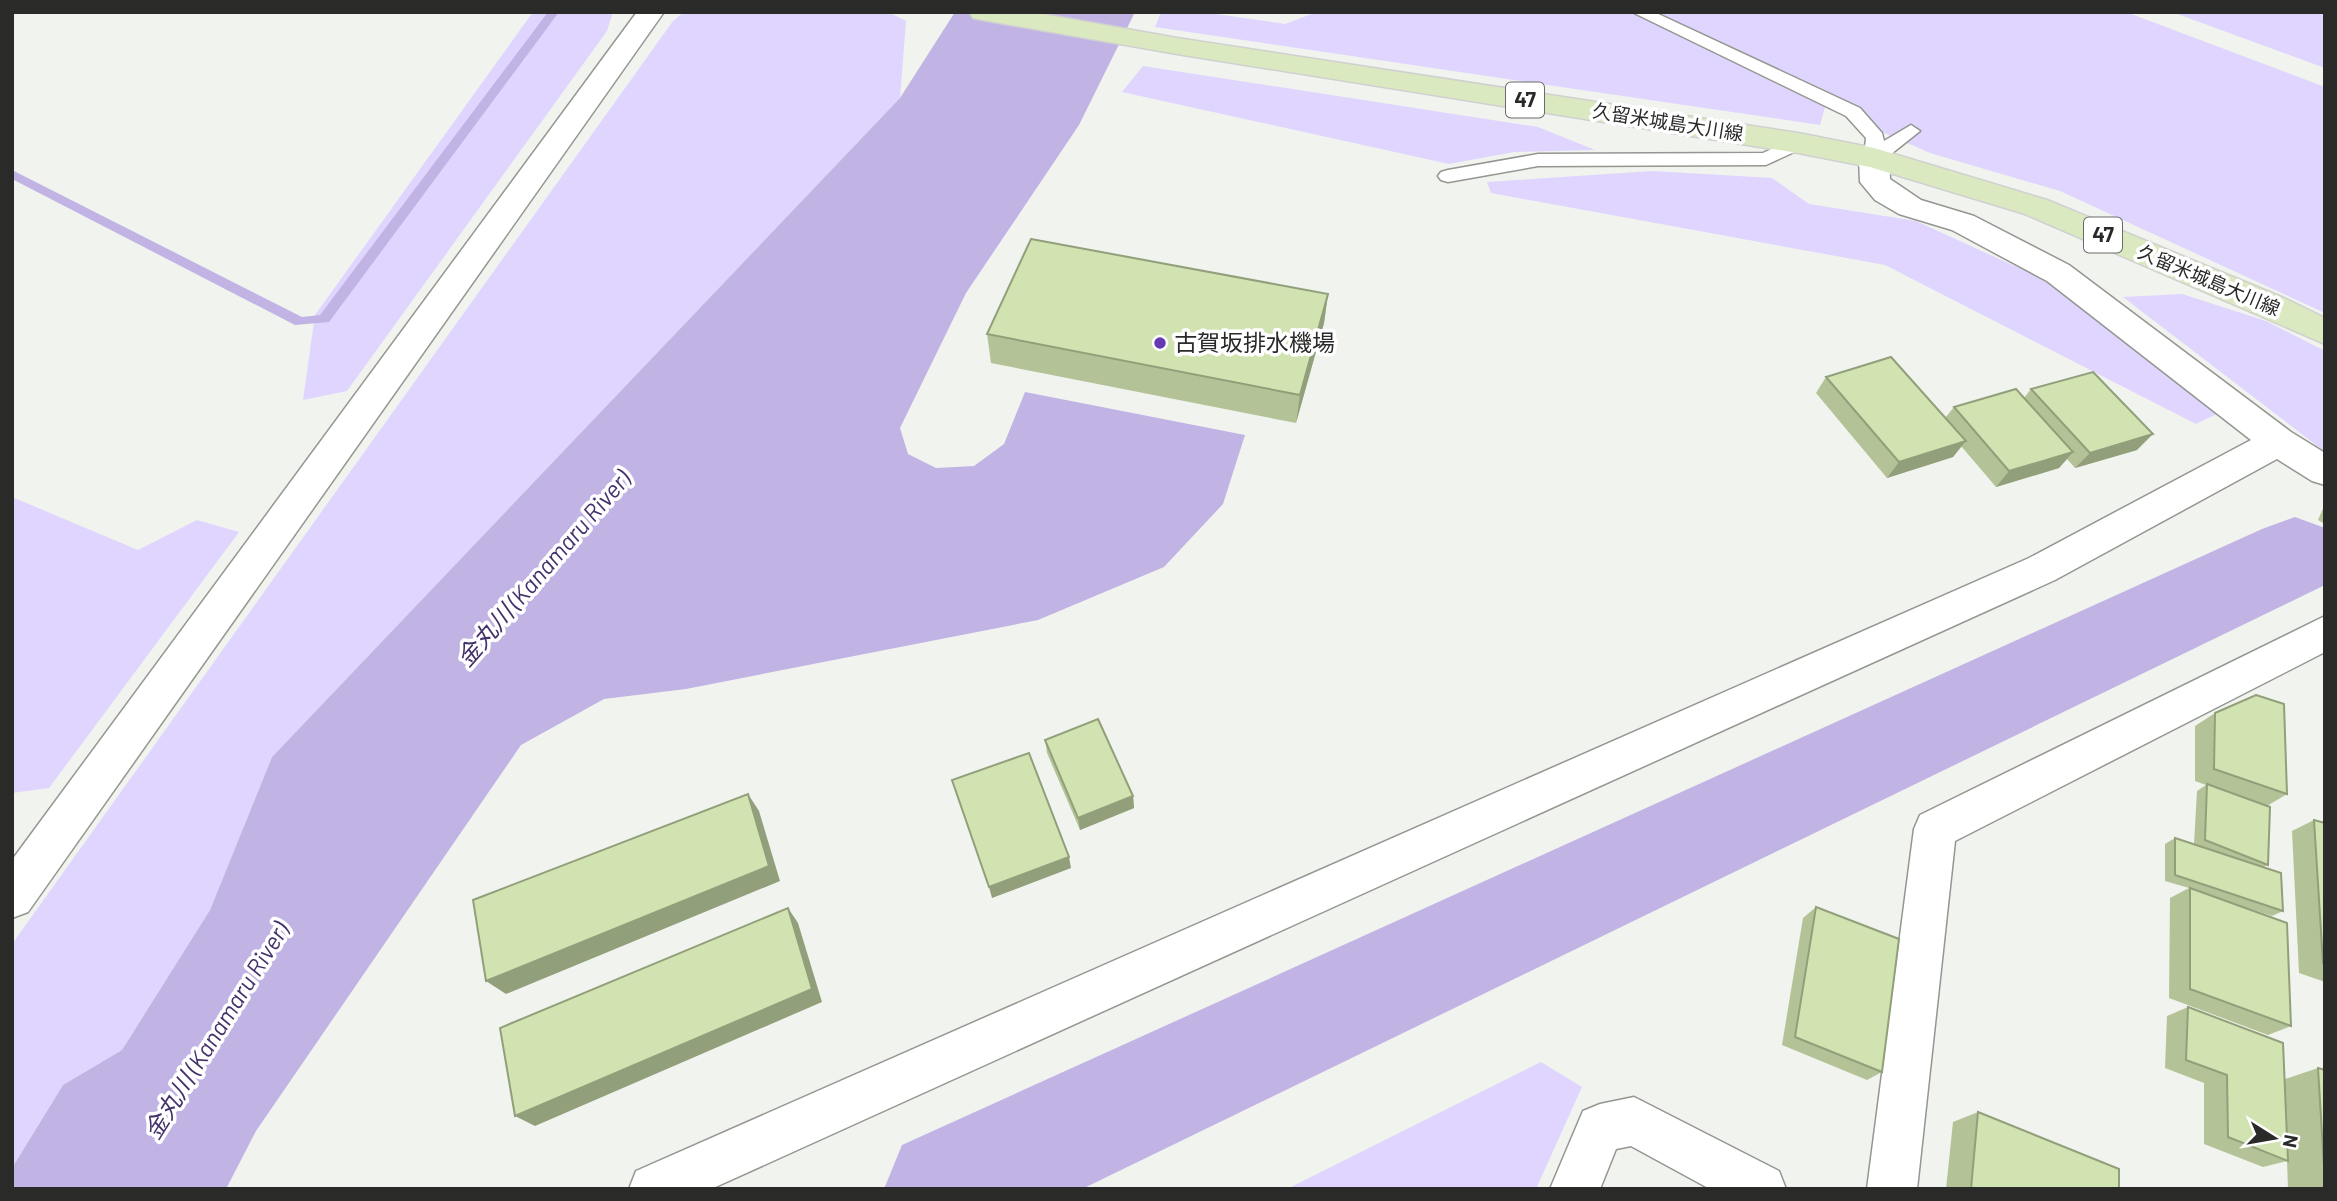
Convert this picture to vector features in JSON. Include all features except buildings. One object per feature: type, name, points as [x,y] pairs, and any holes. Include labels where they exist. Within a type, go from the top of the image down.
[{"type":"main road","name":"久留米城島大川線","points":[[983,12],[1177,46],[1798,142],[1874,158],[2036,207],[2272,306],[2325,332]]},
{"type":"street","points":[[12,897],[651,12]]},
{"type":"street","points":[[1874,158],[1875,182],[1886,193],[1910,207],[1963,223],[2058,272],[2277,442],[2325,471]]},
{"type":"street","points":[[654,1189],[2042,569],[2277,442]]},
{"type":"street","points":[[1892,1189],[1935,829],[2325,634]]},
{"type":"street","points":[[1575,1189],[1600,1128],[1634,1121],[1761,1189]]},
{"type":"lane","points":[[1640,12],[1853,112],[1874,137],[1874,158]]},
{"type":"lane","points":[[1874,158],[1911,131]]},
{"type":"lane","points":[[1448,176],[1538,160],[1766,159],[1798,142]]},
{"type":"shaded area","points":[[533,12],[613,12],[607,31],[347,391],[303,400],[315,315]]},
{"type":"shaded area","points":[[684,12],[888,12],[906,21],[900,98],[272,757],[210,910],[122,1050],[63,1085],[12,1168],[12,944],[673,21]]},
{"type":"shaded area","points":[[1161,12],[1202,12],[1285,24],[1317,12],[2126,12],[2325,87],[2325,313],[2060,191],[1930,153],[1825,107],[1820,125],[1155,27]]},
{"type":"shaded area","points":[[2172,12],[2325,12],[2325,68]]},
{"type":"shaded area","points":[[1143,66],[1538,127],[1595,150],[1514,152],[1449,164],[1122,92]]},
{"type":"shaded area","points":[[1653,171],[1772,178],[1809,204],[1916,221],[2041,278],[2219,413],[2196,424],[1885,265],[1491,193],[1487,182]]},
{"type":"shaded area","points":[[2182,294],[2266,321],[2325,351],[2325,452],[2123,297]]},
{"type":"shaded area","points":[[12,497],[138,550],[197,520],[239,532],[49,788],[12,793]]},
{"type":"shaded area","points":[[1541,1062],[1582,1087],[1536,1189],[1287,1189]]},
{"type":"water","name":"金丸川 (Kanamaru River)","points":[[955,12],[1135,12],[1079,125],[966,293],[900,428],[908,454],[936,468],[974,466],[1004,444],[1025,392],[1245,435],[1223,504],[1164,567],[1038,620],[686,689],[604,699],[521,745],[256,1131],[226,1189],[12,1189],[12,1168],[63,1085],[122,1050],[210,910],[272,757],[900,98]]},
{"type":"waterway","points":[[12,174],[300,322],[324,319],[554,12]]},
{"type":"waterway","points":[[946,1189],[2295,556]]},
{"type":"place","name":"古賀坂排水機場","points":[[1160,343]]}]
